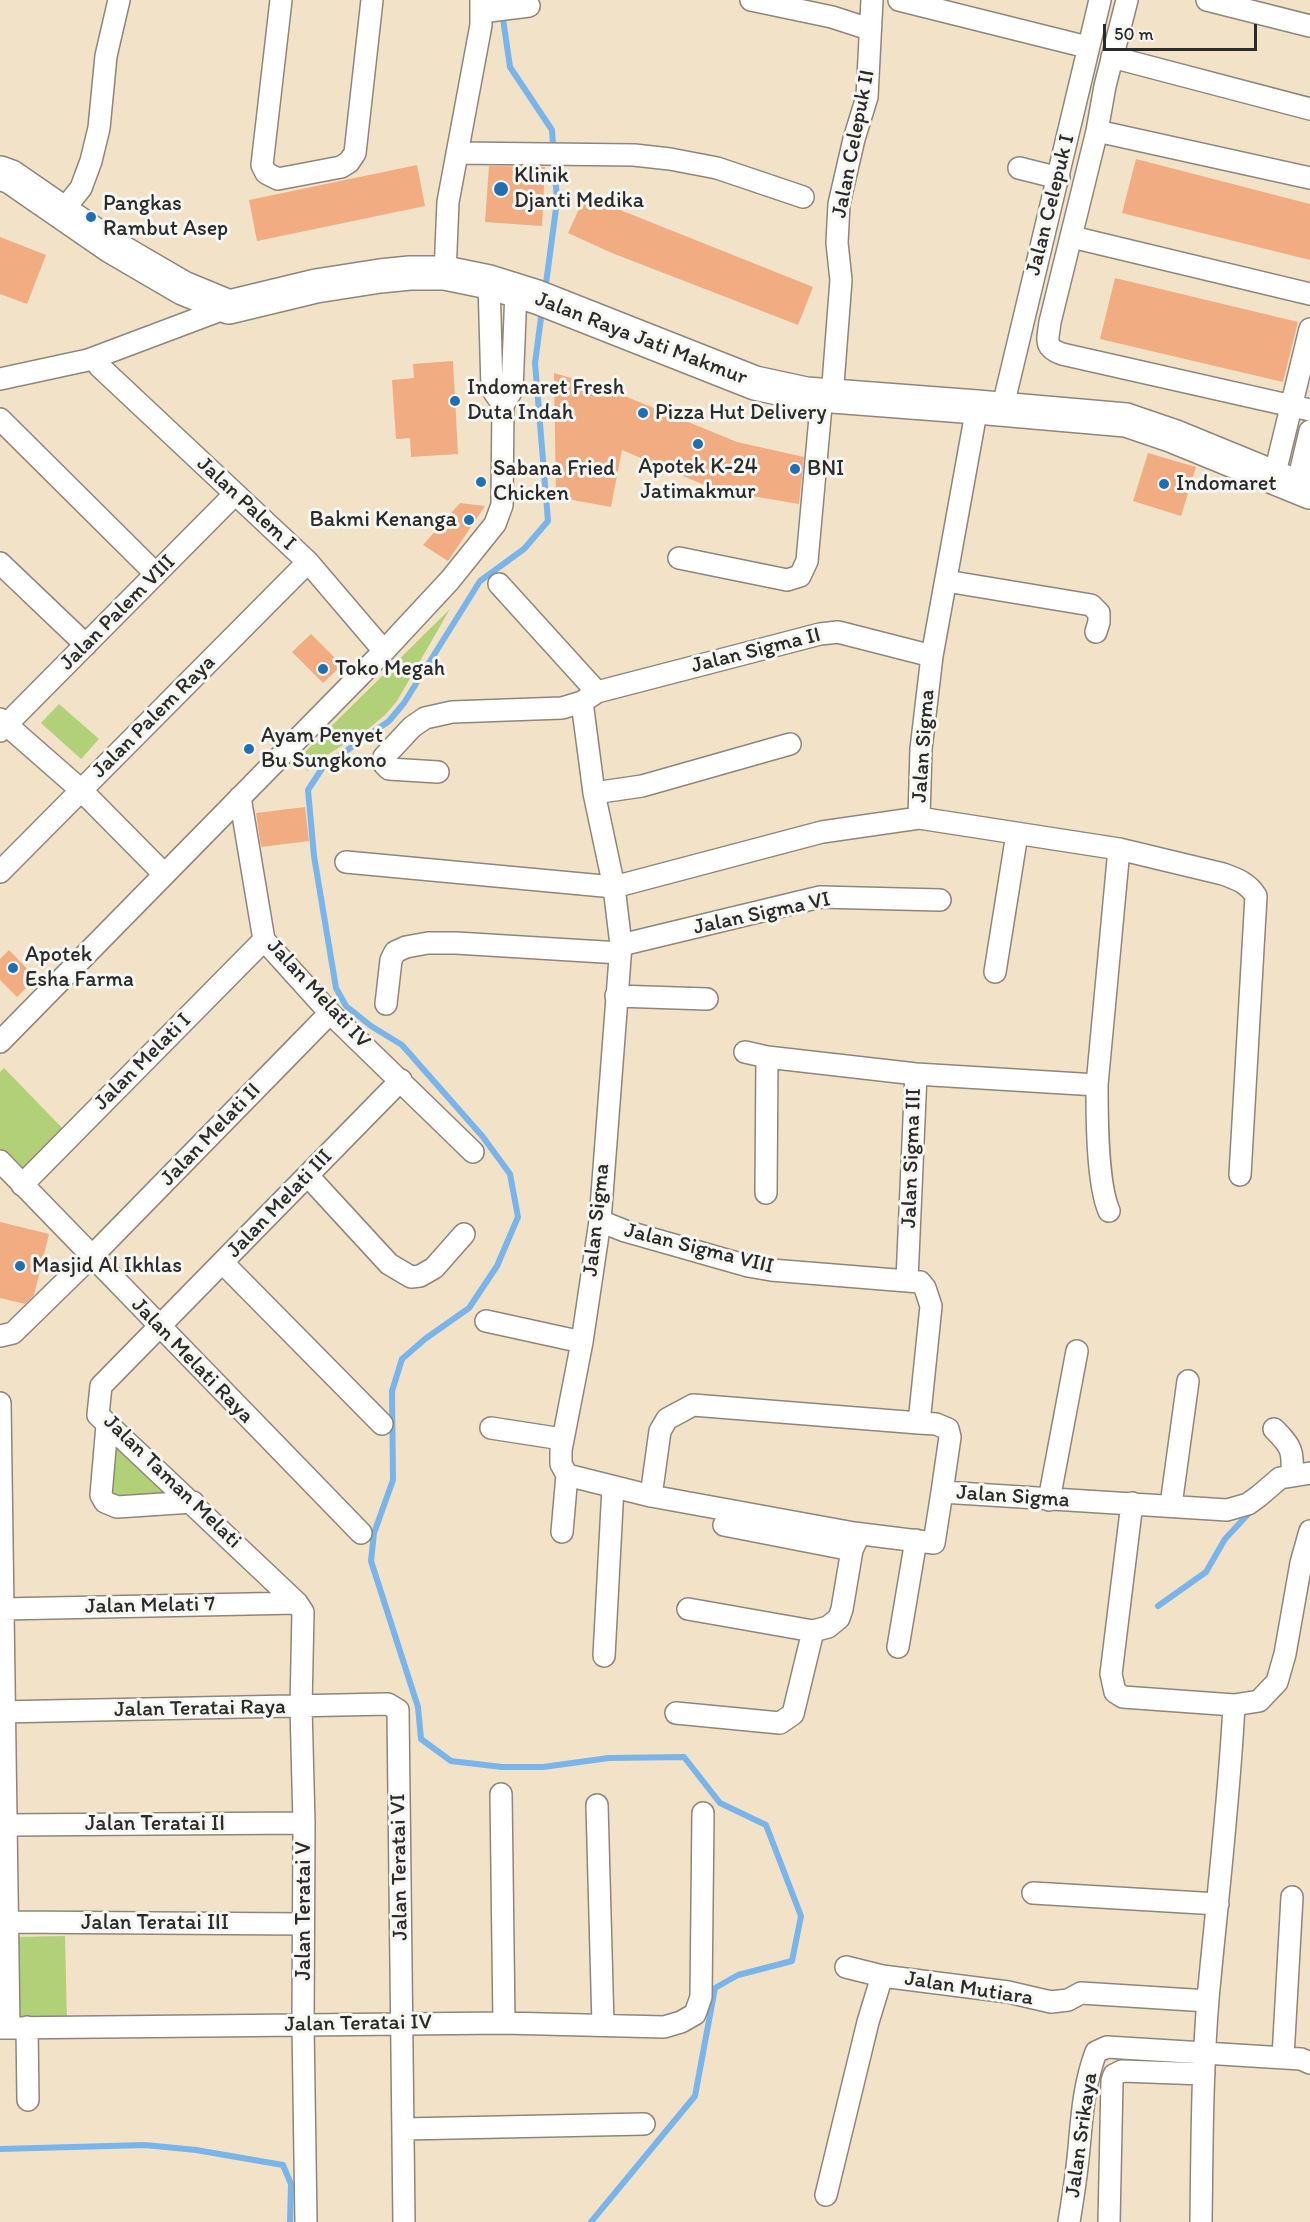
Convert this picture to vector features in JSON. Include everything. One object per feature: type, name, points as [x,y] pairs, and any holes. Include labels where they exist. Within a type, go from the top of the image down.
[{"type":"main road","points":[[0,173],[11,177],[111,246],[183,288],[229,307]]},
{"type":"main road","name":"Jalan Raya Jati Makmur","points":[[229,307],[316,286],[410,273],[445,273],[527,295],[774,389],[827,396],[1126,420],[1173,436],[1293,485]]},
{"type":"street","points":[[61,213],[81,188],[91,161],[99,128],[106,56],[119,0]]},
{"type":"street","points":[[280,0],[262,165],[266,173],[278,179],[341,167],[349,162],[355,153],[372,0]]},
{"type":"street","points":[[751,0],[832,17],[869,29]]},
{"type":"street","name":"Jalan Celepuk II","points":[[678,558],[788,580],[800,576],[807,561],[841,280],[837,243],[839,204],[854,139],[867,97],[872,0]]},
{"type":"street","points":[[899,0],[1087,48]]},
{"type":"street","name":"Jalan Celepuk I","points":[[990,408],[1059,178],[1087,48],[1100,0]]},
{"type":"street","points":[[1127,0],[1050,322],[1047,344],[1052,351],[1301,408]]},
{"type":"street","points":[[1207,0],[1310,26]]},
{"type":"street","points":[[445,273],[448,202],[484,8],[523,6]]},
{"type":"street","points":[[1112,57],[1310,108]]},
{"type":"street","points":[[1097,131],[1310,178]]},
{"type":"street","points":[[457,153],[634,155],[670,159],[717,168],[803,197]]},
{"type":"street","points":[[1019,168],[1059,178]]},
{"type":"street","points":[[1072,237],[1310,294]]},
{"type":"street","points":[[502,405],[512,390],[527,295]]},
{"type":"street","points":[[0,1042],[384,651],[450,580],[495,524],[502,505],[502,405],[492,389],[527,295]]},
{"type":"street","points":[[0,379],[88,360],[229,307]]},
{"type":"street","points":[[1293,485],[1310,329]]},
{"type":"street","name":"Jalan Palem I","points":[[99,366],[308,562],[384,651]]},
{"type":"street","name":"Jalan Sigma","points":[[990,408],[946,581],[932,656],[921,748],[919,818],[822,832],[614,887],[620,949],[600,1221],[582,1342],[562,1439],[561,1464],[567,1475],[853,1541],[916,1540],[934,1543],[942,1492],[1227,1510],[1248,1504],[1260,1497],[1280,1478],[1301,1474]]},
{"type":"street","points":[[0,419],[156,574]]},
{"type":"street","points":[[1293,485],[1310,431]]},
{"type":"street","name":"Jalan Palem VIII","points":[[2,725],[86,645],[235,494]]},
{"type":"street","name":"Jalan Palem Raya","points":[[0,872],[308,562]]},
{"type":"street","points":[[0,563],[86,645]]},
{"type":"street","points":[[946,581],[1091,605],[1099,613],[1099,622],[1095,632]]},
{"type":"street","points":[[346,862],[614,887],[594,793],[589,697],[505,590]]},
{"type":"street","name":"Jalan Sigma II","points":[[438,772],[389,769],[384,764],[384,758],[412,727],[425,718],[452,712],[562,708],[589,697],[820,634],[838,632],[932,656]]},
{"type":"street","points":[[2,725],[81,790],[164,874]]},
{"type":"street","points":[[594,793],[642,786],[790,744]]},
{"type":"street","name":"Jalan Melati IV","points":[[240,797],[264,940],[330,1012],[473,1152]]},
{"type":"street","points":[[919,818],[1119,849],[1238,879],[1251,888],[1256,896],[1256,916],[1240,1175]]},
{"type":"street","points":[[995,972],[1017,834]]},
{"type":"street","points":[[1109,1211],[1105,1201],[1100,1149],[1097,1085],[1119,849]]},
{"type":"street","name":"Jalan Sigma VI","points":[[386,1004],[391,960],[395,952],[406,947],[428,943],[456,943],[620,949],[820,897],[940,900]]},
{"type":"street","name":"Jalan Melati I","points":[[22,1185],[264,940]]},
{"type":"street","points":[[616,996],[707,999]]},
{"type":"street","name":"Jalan Melati II","points":[[0,1336],[13,1333],[330,1012]]},
{"type":"street","points":[[745,1052],[767,1057],[916,1074]]},
{"type":"street","points":[[766,1193],[767,1057]]},
{"type":"street","name":"Jalan Sigma III","points":[[907,1280],[916,1074],[1097,1085]]},
{"type":"street","name":"Jalan Melati III","points":[[159,1328],[401,1080]]},
{"type":"street","name":"Jalan Melati Raya","points":[[0,1161],[85,1262],[159,1328],[361,1533]]},
{"type":"street","points":[[308,1176],[389,1264],[411,1277],[420,1276],[434,1268],[464,1234]]},
{"type":"street","name":"Jalan Sigma VIII","points":[[600,1221],[625,1231],[748,1266],[771,1270],[907,1280]]},
{"type":"street","points":[[223,1263],[382,1424]]},
{"type":"street","points":[[907,1280],[920,1281],[931,1306],[919,1423]]},
{"type":"street","points":[[486,1321],[582,1342]]},
{"type":"street","name":"Jalan Taman Melati","points":[[159,1328],[101,1386],[98,1415],[193,1502],[297,1603]]},
{"type":"street","points":[[1048,1500],[1077,1351]]},
{"type":"street","points":[[1171,1505],[1188,1381]]},
{"type":"street","points":[[0,1403],[2,1712],[7,1922],[12,2028],[28,2100]]},
{"type":"street","points":[[651,1496],[660,1431],[667,1419],[693,1406],[936,1424],[948,1429],[950,1437],[942,1492]]},
{"type":"street","points":[[107,1425],[101,1495],[105,1502],[117,1507],[193,1502]]},
{"type":"street","points":[[491,1428],[562,1439]]},
{"type":"street","points":[[1274,1429],[1289,1445],[1301,1474]]},
{"type":"street","points":[[562,1532],[567,1475]]},
{"type":"street","points":[[604,1656],[613,1487]]},
{"type":"street","points":[[1132,1503],[1111,1674],[1115,1692],[1123,1697],[1234,1705],[1259,1701],[1277,1682],[1285,1654],[1301,1563],[1310,1531]]},
{"type":"street","points":[[688,1609],[813,1631],[828,1628],[838,1618],[842,1609],[853,1541],[724,1525]]},
{"type":"street","points":[[898,1647],[916,1540]]},
{"type":"street","name":"Jalan Melati 7","points":[[3,1609],[297,1603]]},
{"type":"street","name":"Jalan Teratai V","points":[[297,1603],[303,1612],[301,1707],[304,1823],[303,2025],[306,2222]]},
{"type":"street","points":[[676,1713],[780,1724],[786,1721],[793,1714],[813,1631]]},
{"type":"street","name":"Jalan Teratai Raya","points":[[2,1712],[388,1704],[398,1710]]},
{"type":"street","points":[[1201,2222],[1208,2001],[1234,1705]]},
{"type":"street","name":"Jalan Teratai VI","points":[[398,1710],[404,2222]]},
{"type":"street","points":[[501,1794],[504,2023]]},
{"type":"street","points":[[597,1805],[603,2025]]},
{"type":"street","name":"Jalan Teratai IV","points":[[12,2028],[504,2023],[664,2027],[673,2025],[695,2014],[701,1997],[703,1813]]},
{"type":"street","name":"Jalan Teratai II","points":[[6,1825],[304,1823]]},
{"type":"street","points":[[1033,1893],[1218,1904]]},
{"type":"street","points":[[1283,2058],[1292,1897]]},
{"type":"street","name":"Jalan Teratai III","points":[[7,1922],[303,1923]]},
{"type":"street","points":[[846,1967],[882,1976]]},
{"type":"street","name":"Jalan Mutiara","points":[[826,2195],[868,2022],[882,1976],[1008,1992],[1051,2002],[1068,2000],[1081,1992],[1208,2001]]},
{"type":"street","name":"Jalan Srikaya","points":[[1069,2222],[1079,2150],[1082,2104],[1088,2074],[1096,2052],[1107,2047],[1205,2052]]},
{"type":"street","points":[[1205,2052],[1301,2059],[1310,2062]]},
{"type":"street","points":[[1109,2222],[1112,2080],[1114,2075],[1122,2071],[1204,2074]]},
{"type":"street","points":[[404,2129],[645,2124]]},
{"type":"green space","points":[[450,609],[397,701],[385,715],[368,729],[324,757],[308,771],[297,760]]},
{"type":"green space","points":[[59,704],[99,739],[81,759],[41,723]]},
{"type":"green space","points":[[4,1068],[70,1136],[29,1177],[0,1148],[0,1072]]},
{"type":"green space","points":[[109,1433],[180,1498],[110,1499]]},
{"type":"green space","points":[[65,1936],[67,2023],[16,2023],[15,1937]]},
{"type":"building","points":[[1136,159],[1310,204],[1310,260],[1122,213]]},
{"type":"building","points":[[417,165],[425,206],[257,241],[249,200]]},
{"type":"building","points":[[489,166],[545,167],[542,226],[485,222]]},
{"type":"building","points":[[585,196],[813,287],[798,325],[612,253],[568,233]]},
{"type":"building","points":[[0,237],[46,255],[27,304],[0,294]]},
{"type":"building","points":[[1115,278],[1298,322],[1283,382],[1100,339]]},
{"type":"building","points":[[453,361],[458,454],[411,457],[410,438],[396,439],[392,380],[414,378],[413,364]]},
{"type":"building","points":[[554,373],[605,388],[737,442],[804,457],[799,504],[716,490],[622,450],[611,507],[556,497]]},
{"type":"building","name":"Indomaret","points":[[1148,453],[1196,467],[1181,516],[1133,501]]},
{"type":"building","points":[[460,503],[485,506],[448,561],[423,545]]},
{"type":"building","name":"Toko Megah","points":[[311,634],[342,665],[323,683],[292,652]]},
{"type":"building","points":[[305,807],[309,841],[261,847],[256,813]]},
{"type":"building","name":"Apotek Esha Farma","points":[[9,950],[36,978],[17,997],[0,980],[0,959]]},
{"type":"building","name":"Masjid Al Ikhlas","points":[[0,1222],[49,1234],[34,1295],[25,1304],[0,1298]]},
{"type":"waterway","points":[[502,12],[510,67],[552,130],[557,201],[545,291]]},
{"type":"waterway","points":[[542,310],[535,363],[548,521],[524,549],[480,581],[404,703],[389,721],[323,767],[308,790],[314,856],[336,988],[346,1006],[371,1026],[402,1045],[483,1137],[510,1174],[518,1217],[497,1266],[469,1308],[425,1339],[402,1359],[392,1391],[393,1480],[374,1533],[371,1561],[418,1707],[421,1739],[451,1761],[502,1767],[543,1767],[609,1758],[684,1757],[720,1803],[766,1825],[801,1916],[792,1961],[738,1975],[715,1988],[695,2096],[591,2222]]},
{"type":"waterway","points":[[1158,1606],[1206,1572],[1225,1539],[1252,1510]]},
{"type":"waterway","points":[[0,2149],[145,2145],[196,2150],[283,2165],[291,2184],[290,2222]]},
{"type":"place","name":"Klinik Djanti Medika","points":[[501,189]]},
{"type":"place","name":"Pangkas Rambut Asep","points":[[91,217]]},
{"type":"place","name":"Indomaret Fresh Duta Indah","points":[[455,401]]},
{"type":"place","name":"Pizza Hut Delivery","points":[[643,413]]},
{"type":"place","name":"Apotek K-24 Jatimakmur","points":[[698,444]]},
{"type":"place","name":"BNI","points":[[795,469]]},
{"type":"place","name":"Sabana Fried Chicken","points":[[481,482]]},
{"type":"place","name":"Indomaret","points":[[1164,484]]},
{"type":"place","name":"Bakmi Kenanga","points":[[469,520]]},
{"type":"place","name":"Toko Megah","points":[[323,669]]},
{"type":"place","name":"Ayam Penyet Bu Sungkono","points":[[249,749]]},
{"type":"place","name":"Apotek Esha Farma","points":[[13,968]]},
{"type":"place","name":"Masjid Al Ikhlas","points":[[20,1266]]}]
